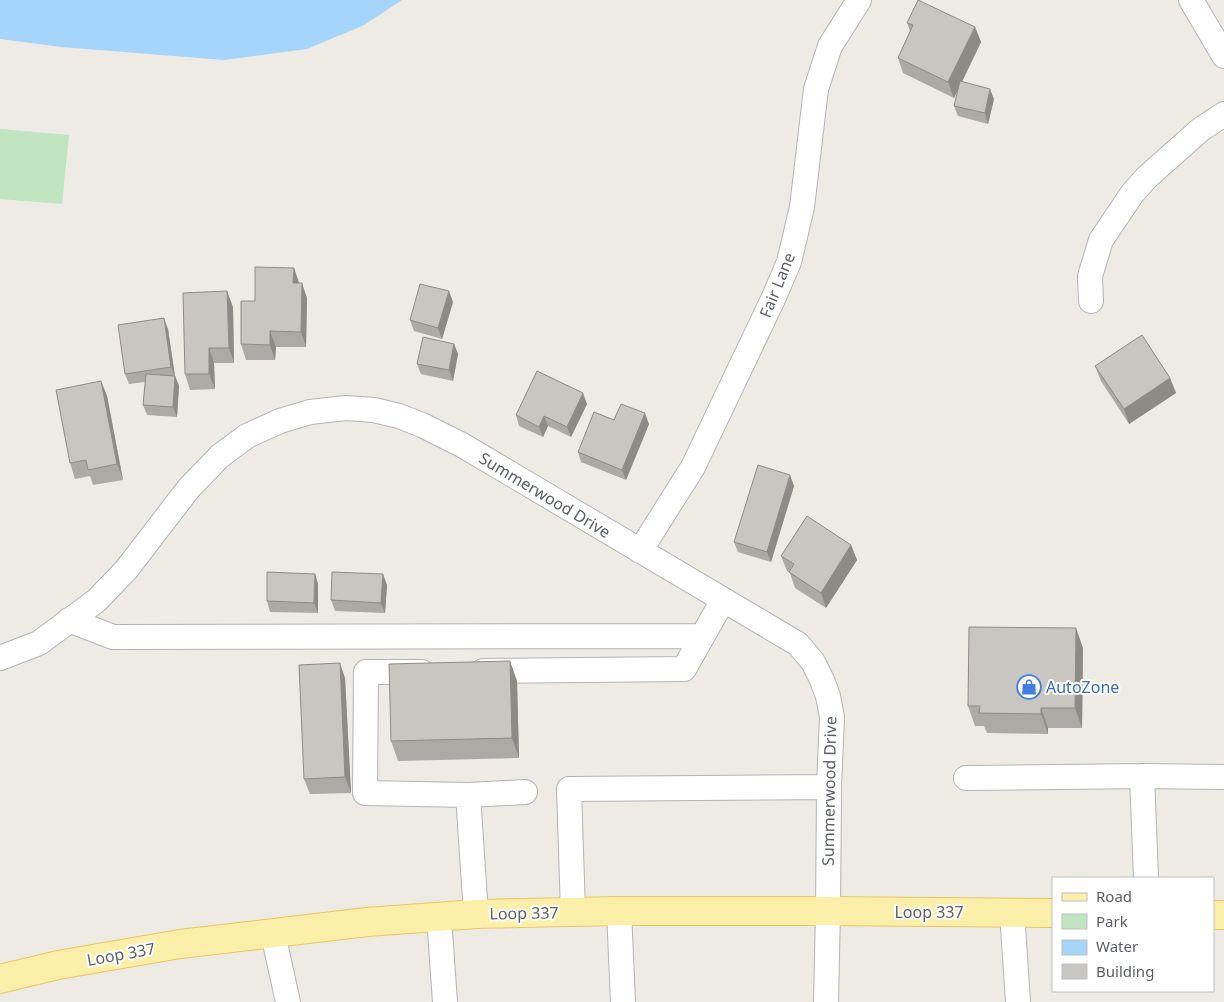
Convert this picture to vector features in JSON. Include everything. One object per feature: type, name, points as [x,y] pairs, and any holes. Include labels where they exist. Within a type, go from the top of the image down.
[{"type":"main road","name":"Loop 337","points":[[0,979],[58,965],[180,944],[366,922],[476,914],[619,911],[1052,913]]},
{"type":"street","name":"Fair Lane","points":[[640,552],[693,467],[789,262],[802,207],[816,89],[830,46],[859,0]]},
{"type":"street","points":[[1191,0],[1224,56]]},
{"type":"street","points":[[1091,301],[1090,276],[1101,240],[1132,194],[1146,178],[1200,130],[1224,114]]},
{"type":"street","name":"Summerwood Drive","points":[[0,658],[39,643],[96,601],[126,570],[189,488],[220,456],[247,436],[280,420],[310,412],[346,408],[374,410],[400,416],[422,425],[462,445],[798,644],[813,662],[828,696],[832,717],[828,787],[826,1002]]},
{"type":"street","points":[[525,792],[468,795],[365,794],[366,672],[684,669],[723,600]]},
{"type":"street","points":[[69,620],[113,637],[702,636]]},
{"type":"street","points":[[1142,776],[1146,877]]},
{"type":"street","points":[[966,778],[1224,777]]},
{"type":"street","points":[[573,912],[569,789],[828,787]]},
{"type":"street","points":[[468,795],[476,914]]},
{"type":"street","points":[[619,911],[623,1002]]},
{"type":"street","points":[[1012,912],[1018,1002]]},
{"type":"street","points":[[439,917],[446,1002]]},
{"type":"street","points":[[272,934],[288,1002]]},
{"type":"green space","points":[[0,129],[69,135],[62,204],[0,199]]},
{"type":"water","points":[[0,0],[402,0],[364,25],[307,49],[224,60],[61,47],[0,39]]},
{"type":"building","points":[[918,0],[975,27],[948,82],[898,58],[913,25],[907,23]]},
{"type":"building","points":[[960,81],[990,89],[985,113],[954,106]]},
{"type":"building","points":[[255,267],[294,268],[293,283],[302,283],[301,332],[270,331],[270,345],[241,344],[241,301],[255,301]]},
{"type":"building","points":[[420,284],[449,291],[438,328],[410,320]]},
{"type":"building","points":[[227,291],[229,348],[209,348],[209,374],[185,374],[183,293]]},
{"type":"building","points":[[164,318],[171,367],[125,374],[118,325]]},
{"type":"building","points":[[1142,335],[1170,378],[1124,409],[1095,366]]},
{"type":"building","points":[[423,337],[454,344],[449,370],[417,364]]},
{"type":"building","points":[[537,371],[583,393],[567,427],[544,416],[539,427],[516,415]]},
{"type":"building","points":[[146,374],[175,376],[173,407],[143,405]]},
{"type":"building","points":[[101,381],[117,464],[88,470],[86,460],[70,463],[56,390]]},
{"type":"building","points":[[621,404],[645,413],[622,470],[578,452],[594,412],[614,420]]},
{"type":"building","points":[[758,465],[790,475],[767,552],[734,542]]},
{"type":"building","points":[[807,516],[851,545],[821,593],[789,572],[794,564],[781,556]]},
{"type":"building","points":[[267,572],[315,574],[314,603],[267,601]]},
{"type":"building","points":[[332,572],[383,574],[381,603],[331,600]]},
{"type":"building","name":"AutoZone","points":[[969,627],[1076,628],[1075,708],[1041,708],[1041,714],[979,713],[980,706],[968,706]]},
{"type":"building","points":[[510,661],[512,738],[391,741],[389,664]]},
{"type":"building","points":[[340,663],[345,777],[304,779],[299,665]]},
{"type":"place","name":"AutoZone","points":[[1029,687]]}]
